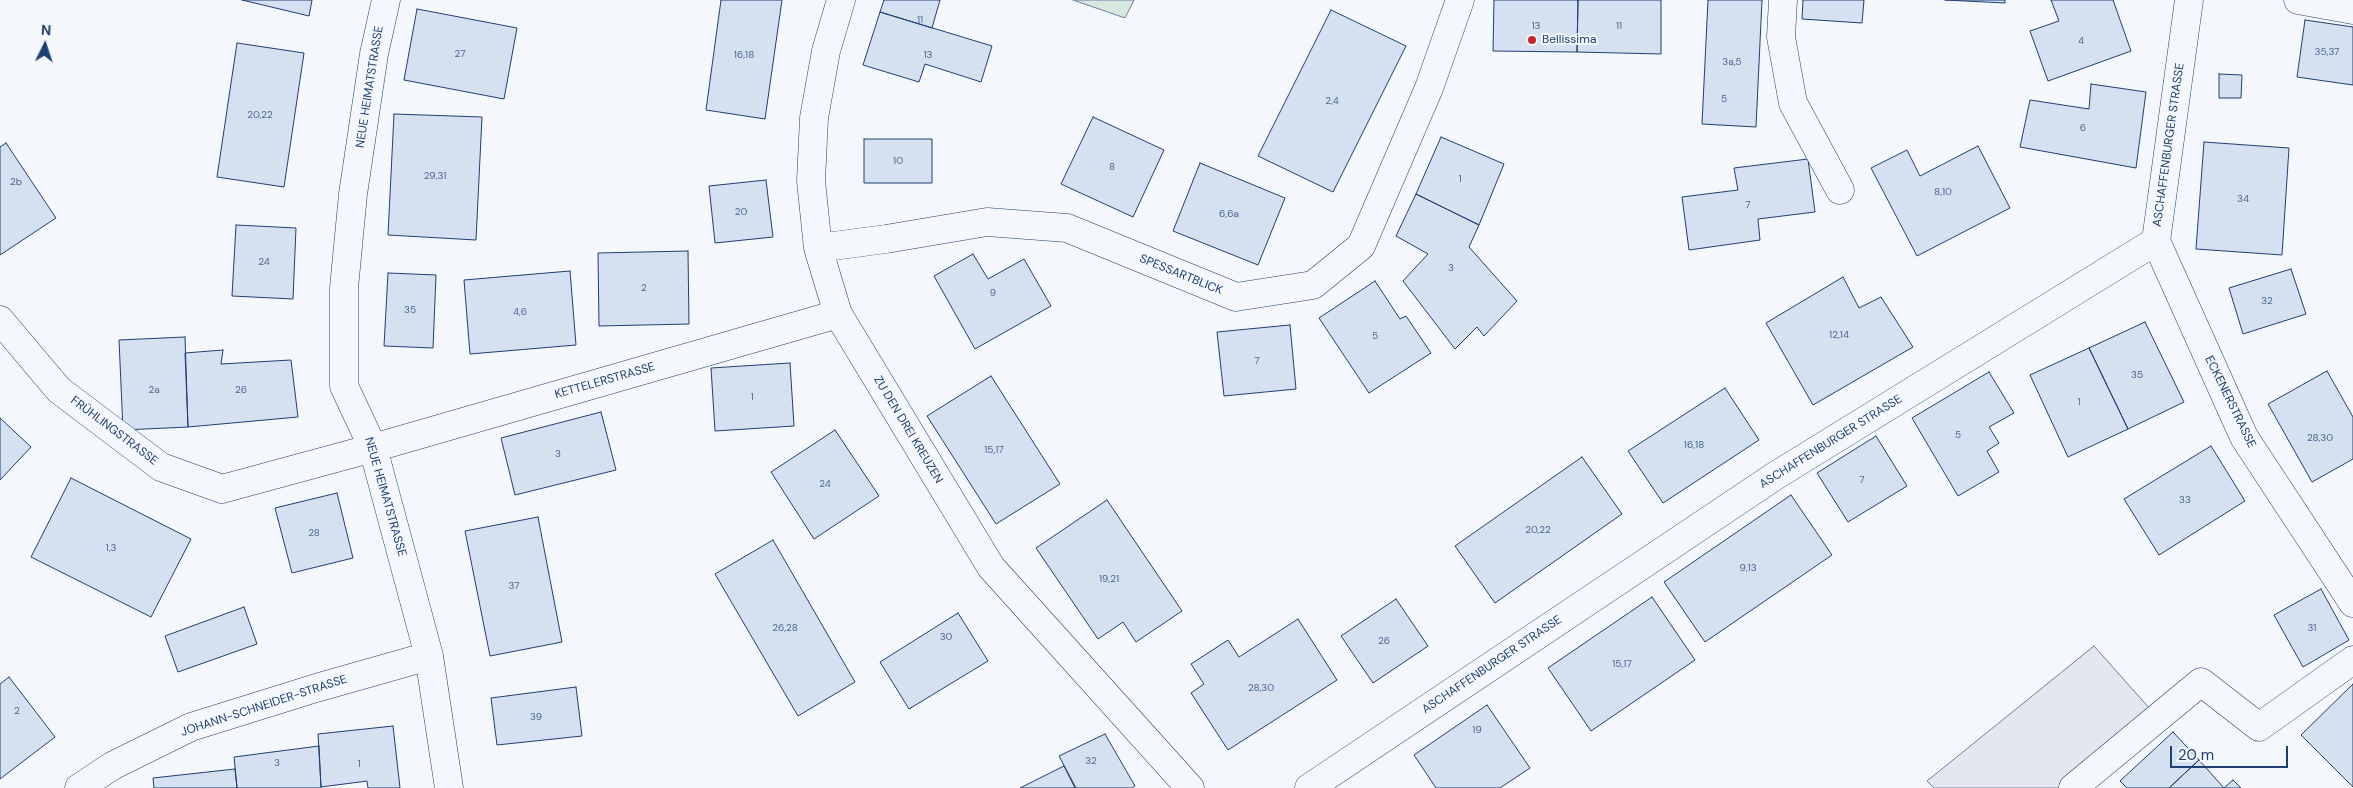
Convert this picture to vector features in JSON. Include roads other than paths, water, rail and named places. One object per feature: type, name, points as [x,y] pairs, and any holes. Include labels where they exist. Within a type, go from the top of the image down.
[{"type":"street","name":"NEUE HEIMATSTRASSE","points":[[386,0],[374,54],[353,194],[344,288],[344,386],[373,448],[429,656],[450,788]]},
{"type":"street","name":"ZU DEN DREI KREUZEN","points":[[842,0],[826,51],[814,118],[811,181],[818,248],[838,314],[991,567],[1190,788]]},
{"type":"street","name":"SPESSARTBLICK","points":[[818,248],[886,240],[987,222],[1067,228],[1236,297],[1313,285],[1361,246],[1429,88],[1460,0]]},
{"type":"street","points":[[1783,0],[1781,37],[1793,103],[1840,190]]},
{"type":"street","name":"ASCHAFFENBURGER STRASSE","points":[[1309,788],[1775,476],[2156,241],[2189,0]]},
{"type":"street","points":[[2298,0],[2353,10]]},
{"type":"street","name":"ECKENERSTRASSE","points":[[2156,241],[2244,437],[2353,603]]},
{"type":"street","name":"KETTELERSTRASSE","points":[[373,448],[838,314]]},
{"type":"street","name":"FRÜHLINGSTRASSE","points":[[0,320],[59,390],[161,468],[222,489],[373,448]]},
{"type":"street","name":"JOHANN-SCHNEIDER-STRASSE","points":[[79,788],[112,777],[191,727],[316,688],[429,656]]},
{"type":"street","points":[[2073,788],[2201,682],[2259,727],[2353,660]]},
{"type":"place","name":"Bellissima","points":[[1532,40]]}]
